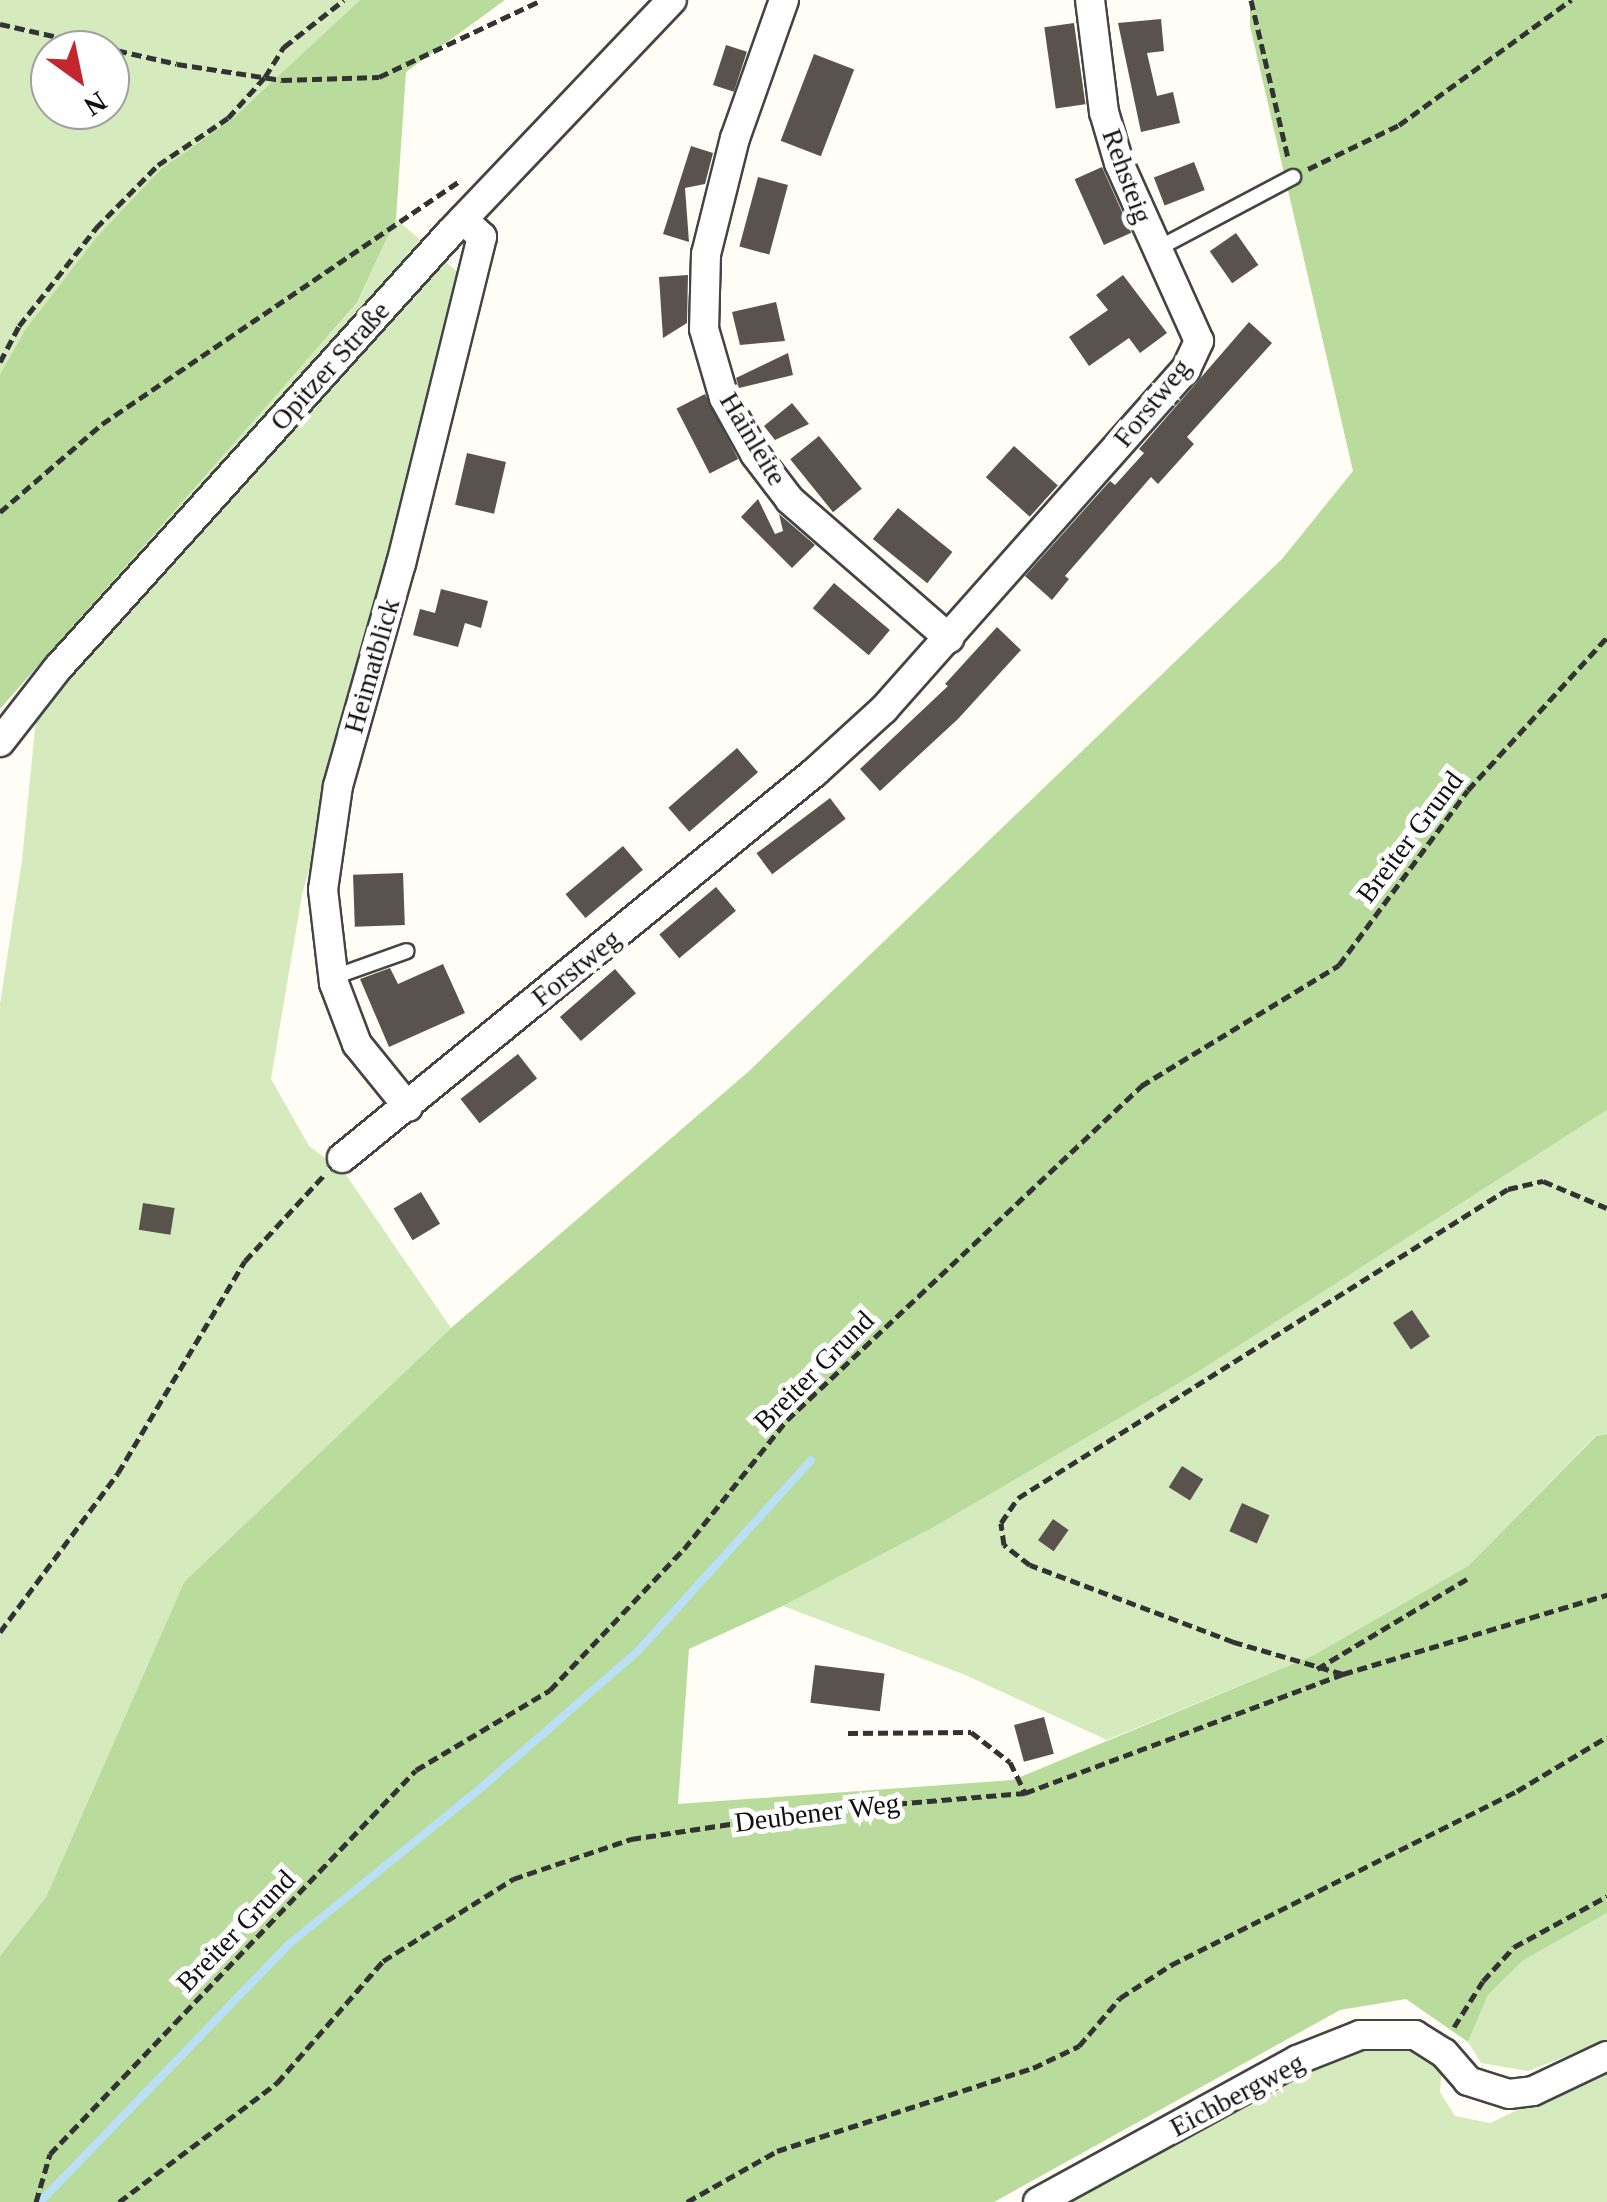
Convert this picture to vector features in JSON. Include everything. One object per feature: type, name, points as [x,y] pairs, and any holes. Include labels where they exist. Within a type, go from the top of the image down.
[{"type":"street","name":"Opitzer Straße","points":[[0,742],[57,670],[464,219],[672,0]]},
{"type":"street","name":"Hainleite","points":[[784,0],[735,138],[706,254],[704,329],[724,398],[755,454],[790,500],[949,638]]},
{"type":"street","name":"Rehsteig","points":[[1090,0],[1104,112],[1155,250],[1198,341]]},
{"type":"street","name":"Heimatblick","points":[[408,1107],[357,1044],[334,977],[323,890],[338,786],[401,564],[482,237],[464,219]]},
{"type":"street","name":"Forstweg","points":[[342,1158],[815,772],[884,709],[1186,369],[1198,341]]},
{"type":"street","name":"Eichbergweg","points":[[1038,2202],[1298,2060],[1360,2035],[1416,2035],[1444,2053]]},
{"type":"street","points":[[1444,2053],[1468,2081],[1510,2094],[1551,2084],[1607,2056]]},
{"type":"lane","points":[[1155,250],[1293,176]]},
{"type":"lane","points":[[334,977],[408,950]]},
{"type":"path","points":[[0,362],[19,326],[96,228],[158,165],[228,118],[265,77],[284,47],[344,0]]},
{"type":"path","points":[[0,24],[177,64],[265,77],[379,77],[542,0]]},
{"type":"path","points":[[1251,0],[1293,176],[1399,125],[1571,0]]},
{"type":"path","points":[[0,512],[102,424],[470,172],[498,184]]},
{"type":"path","name":"Breiter Grund","points":[[36,2202],[50,2154],[416,1770],[550,1690],[684,1549],[788,1420],[1141,1086],[1339,965],[1468,790],[1607,637]]},
{"type":"path","points":[[0,1632],[118,1474],[245,1261],[294,1203],[342,1158]]},
{"type":"path","points":[[1343,1674],[1317,1669],[1030,1565],[1004,1546],[1001,1523],[1018,1498],[1508,1189],[1543,1181],[1607,1208]]},
{"type":"path","points":[[1317,1669],[1468,1580]]},
{"type":"path","name":"Deubener Weg","points":[[119,2202],[276,2083],[383,1962],[512,1879],[631,1839],[822,1810],[1026,1793],[1343,1674],[1607,1595]]},
{"type":"path","points":[[848,1733],[971,1732],[1010,1762],[1026,1793]]},
{"type":"path","points":[[686,2202],[777,2152],[1033,2068],[1079,2046],[1120,1998],[1171,1965],[1517,1791],[1607,1737]]},
{"type":"path","points":[[1444,2053],[1462,2011],[1514,1948],[1607,1896]]},
{"type":"green space","points":[[0,0],[360,0],[232,119],[161,169],[25,330],[0,374]]},
{"type":"green space","points":[[360,0],[505,0],[406,72],[396,219],[357,303],[0,709],[0,374],[25,330],[97,237],[161,169],[232,119]]},
{"type":"green space","points":[[1250,0],[1607,0],[1607,1110],[1193,1375],[934,1527],[783,1606],[689,1649],[678,1804],[1013,1780],[1314,1655],[1468,1566],[1596,1436],[1607,1434],[1607,1913],[1522,1961],[1488,1995],[1468,2042],[1406,1999],[1340,2010],[994,2202],[0,2202],[0,1956],[46,1897],[184,1582],[451,1328],[748,1072],[1282,559],[1353,471],[1250,26]]},
{"type":"green space","points":[[396,219],[461,275],[395,555],[302,895],[271,1079],[309,1146],[344,1172],[451,1328],[184,1582],[46,1897],[0,1956],[0,1004],[22,860],[42,657],[357,304]]},
{"type":"green space","points":[[1607,1110],[1607,1434],[1595,1436],[1468,1566],[1314,1655],[1107,1740],[963,1674],[783,1606],[934,1527],[1193,1375]]},
{"type":"green space","points":[[1607,1913],[1607,2041],[1528,2071],[1481,2063],[1468,2042],[1488,1995],[1522,1960]]},
{"type":"green space","points":[[1414,2045],[1442,2067],[1440,2092],[1455,2116],[1490,2123],[1607,2068],[1607,2202],[1064,2202],[1317,2064],[1371,2046]]},
{"type":"building","points":[[1161,19],[1164,51],[1147,53],[1157,96],[1173,92],[1180,123],[1141,132],[1118,23]]},
{"type":"building","points":[[1074,23],[1085,104],[1056,108],[1044,27]]},
{"type":"building","points":[[726,45],[747,52],[734,92],[713,85]]},
{"type":"building","points":[[814,54],[854,69],[821,156],[781,141]]},
{"type":"building","points":[[691,146],[713,153],[705,184],[685,188],[689,242],[663,234]]},
{"type":"building","points":[[1194,162],[1205,190],[1165,205],[1154,177]]},
{"type":"building","points":[[1102,167],[1131,233],[1104,245],[1075,179]]},
{"type":"building","points":[[758,177],[788,185],[769,255],[739,247]]},
{"type":"building","points":[[1236,233],[1258,265],[1232,283],[1210,251]]},
{"type":"building","points":[[688,275],[687,323],[663,338],[659,277]]},
{"type":"building","points":[[1123,275],[1167,333],[1140,353],[1129,338],[1089,366],[1069,337],[1108,310],[1096,295]]},
{"type":"building","points":[[776,302],[785,341],[740,345],[732,312]]},
{"type":"building","points":[[1249,322],[1272,343],[1187,437],[1194,444],[1158,484],[1151,477],[1065,576],[1069,579],[1052,600],[1025,576],[1110,481],[1115,485],[1144,453],[1139,449]]},
{"type":"building","points":[[788,353],[793,375],[739,388],[736,378]]},
{"type":"building","points":[[705,394],[738,459],[710,474],[676,409]]},
{"type":"building","points":[[792,403],[809,424],[775,440],[764,426]]},
{"type":"building","points":[[819,436],[862,489],[833,512],[790,459]]},
{"type":"building","points":[[1014,446],[1058,485],[1030,517],[986,477]]},
{"type":"building","points":[[467,453],[506,462],[494,514],[455,505]]},
{"type":"building","points":[[758,499],[775,534],[783,531],[779,514],[815,545],[792,568],[741,517]]},
{"type":"building","points":[[898,508],[952,552],[927,583],[873,539]]},
{"type":"building","points":[[834,583],[890,630],[869,655],[813,608]]},
{"type":"building","points":[[441,589],[488,601],[481,628],[465,623],[458,647],[413,635],[420,609],[435,613]]},
{"type":"building","points":[[997,627],[1021,650],[958,719],[880,791],[860,769],[948,686],[945,684]]},
{"type":"building","points":[[737,748],[758,772],[689,832],[668,808]]},
{"type":"building","points":[[830,798],[846,819],[772,874],[757,853]]},
{"type":"building","points":[[623,846],[643,870],[585,918],[566,894]]},
{"type":"building","points":[[403,873],[405,925],[355,927],[353,875]]},
{"type":"building","points":[[716,887],[736,911],[679,958],[659,935]]},
{"type":"building","points":[[443,964],[465,1013],[389,1047],[360,979],[390,968],[398,984]]},
{"type":"building","points":[[615,969],[636,993],[581,1041],[560,1017]]},
{"type":"building","points":[[518,1054],[537,1078],[480,1123],[460,1099]]},
{"type":"building","points":[[421,1192],[440,1224],[413,1240],[394,1208]]},
{"type":"building","points":[[143,1203],[175,1208],[170,1235],[139,1230]]},
{"type":"building","points":[[1412,1310],[1430,1337],[1411,1349],[1393,1323]]},
{"type":"building","points":[[1182,1466],[1203,1479],[1190,1500],[1169,1487]]},
{"type":"building","points":[[1242,1503],[1269,1515],[1257,1544],[1229,1531]]},
{"type":"building","points":[[1053,1519],[1069,1530],[1054,1551],[1038,1540]]},
{"type":"building","points":[[815,1665],[884,1674],[880,1711],[810,1703]]},
{"type":"building","points":[[1044,1717],[1054,1754],[1024,1762],[1014,1725]]},
{"type":"waterway","points":[[40,2202],[289,1944],[482,1787],[639,1650],[811,1460]]}]
